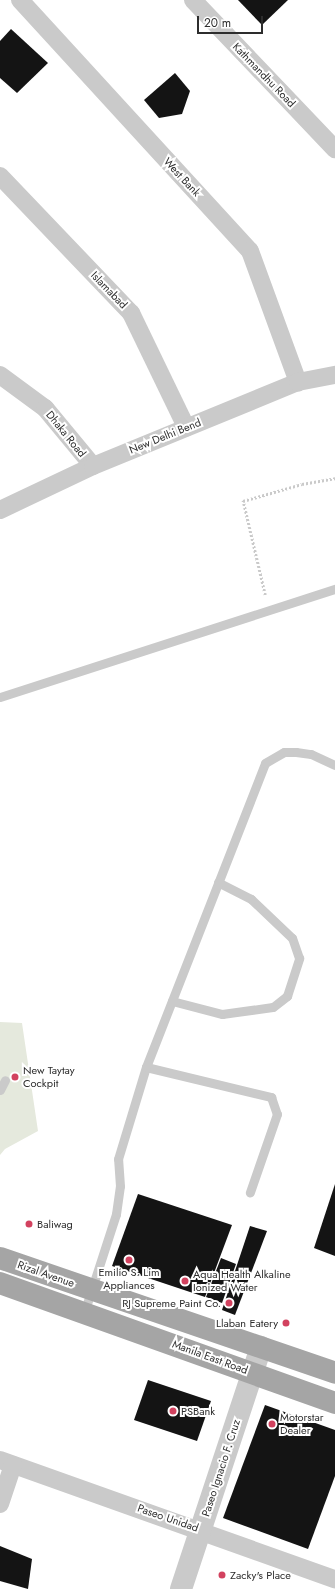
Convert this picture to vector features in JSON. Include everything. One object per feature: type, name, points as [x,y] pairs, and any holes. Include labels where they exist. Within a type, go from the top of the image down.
[{"type":"main road","name":"Rizal Avenue","points":[[0,1258],[92,1290]]},
{"type":"main road","points":[[0,1283],[84,1313]]},
{"type":"main road","points":[[92,1290],[335,1373]]},
{"type":"main road","name":"Manila East Road","points":[[84,1313],[253,1372],[335,1403]]},
{"type":"street","name":"West Bank","points":[[20,0],[250,251],[298,382]]},
{"type":"street","name":"Kathmandhu Road","points":[[193,0],[335,149]]},
{"type":"street","name":"Islamabad","points":[[0,176],[131,313],[186,427]]},
{"type":"street","name":"Dhaka Road","points":[[0,375],[45,408],[93,466]]},
{"type":"street","name":"New Delhi Bend","points":[[0,510],[93,466],[186,427],[298,382],[335,375]]},
{"type":"street","name":"Paseo Ignacio F. Cruz","points":[[181,1589],[261,1347]]},
{"type":"street","name":"Paseo Unidad","points":[[7,1463],[201,1530],[335,1579]]},
{"type":"street","points":[[0,1504],[7,1463]]},
{"type":"lane","points":[[0,697],[335,589]]},
{"type":"lane","points":[[84,1313],[116,1214],[120,1186],[118,1159],[146,1067],[266,763],[284,752],[296,752],[311,754],[335,765]]},
{"type":"lane","points":[[172,1001],[222,1014],[273,1007],[287,996],[299,958],[292,938],[251,899],[218,882]]},
{"type":"lane","points":[[146,1067],[270,1097],[277,1114],[250,1192]]},
{"type":"lane","points":[[0,1090],[6,1080]]},
{"type":"path","points":[[268,610],[243,501],[302,484],[335,478]]},
{"type":"shaded area","name":"New Taytay Cockpit","points":[[0,1022],[22,1023],[38,1131],[5,1149],[0,1155]]},
{"type":"building","points":[[238,0],[288,0],[262,25]]},
{"type":"building","points":[[11,29],[48,63],[17,93],[0,78],[0,41]]},
{"type":"building","points":[[175,73],[190,91],[182,114],[159,118],[144,100]]},
{"type":"building","points":[[335,1184],[335,1256],[314,1248]]},
{"type":"building","points":[[138,1194],[232,1225],[205,1297],[112,1266]]},
{"type":"building","points":[[250,1226],[267,1231],[235,1315],[222,1310]]},
{"type":"building","points":[[221,1258],[236,1264],[222,1303],[206,1297]]},
{"type":"building","name":"PSBank","points":[[148,1380],[211,1401],[197,1441],[134,1420]]},
{"type":"building","points":[[265,1405],[335,1430],[335,1476],[308,1549],[223,1518]]},
{"type":"building","points":[[0,1546],[32,1559],[28,1589],[0,1581]]},
{"type":"place","name":"New Taytay Cockpit","points":[[15,1077]]},
{"type":"place","name":"Baliwag","points":[[29,1224]]},
{"type":"place","name":"Emilio S. Lim Appliances","points":[[129,1260]]},
{"type":"place","name":"Aqua Health Alkaline Ionized Water","points":[[185,1281]]},
{"type":"place","name":"RJ Supreme Paint Co.","points":[[229,1303]]},
{"type":"place","name":"Llaban Eatery","points":[[286,1323]]},
{"type":"place","name":"PSBank","points":[[173,1411]]},
{"type":"place","name":"Motorstar Dealer","points":[[272,1424]]},
{"type":"place","name":"Zacky's Place","points":[[222,1575]]}]
